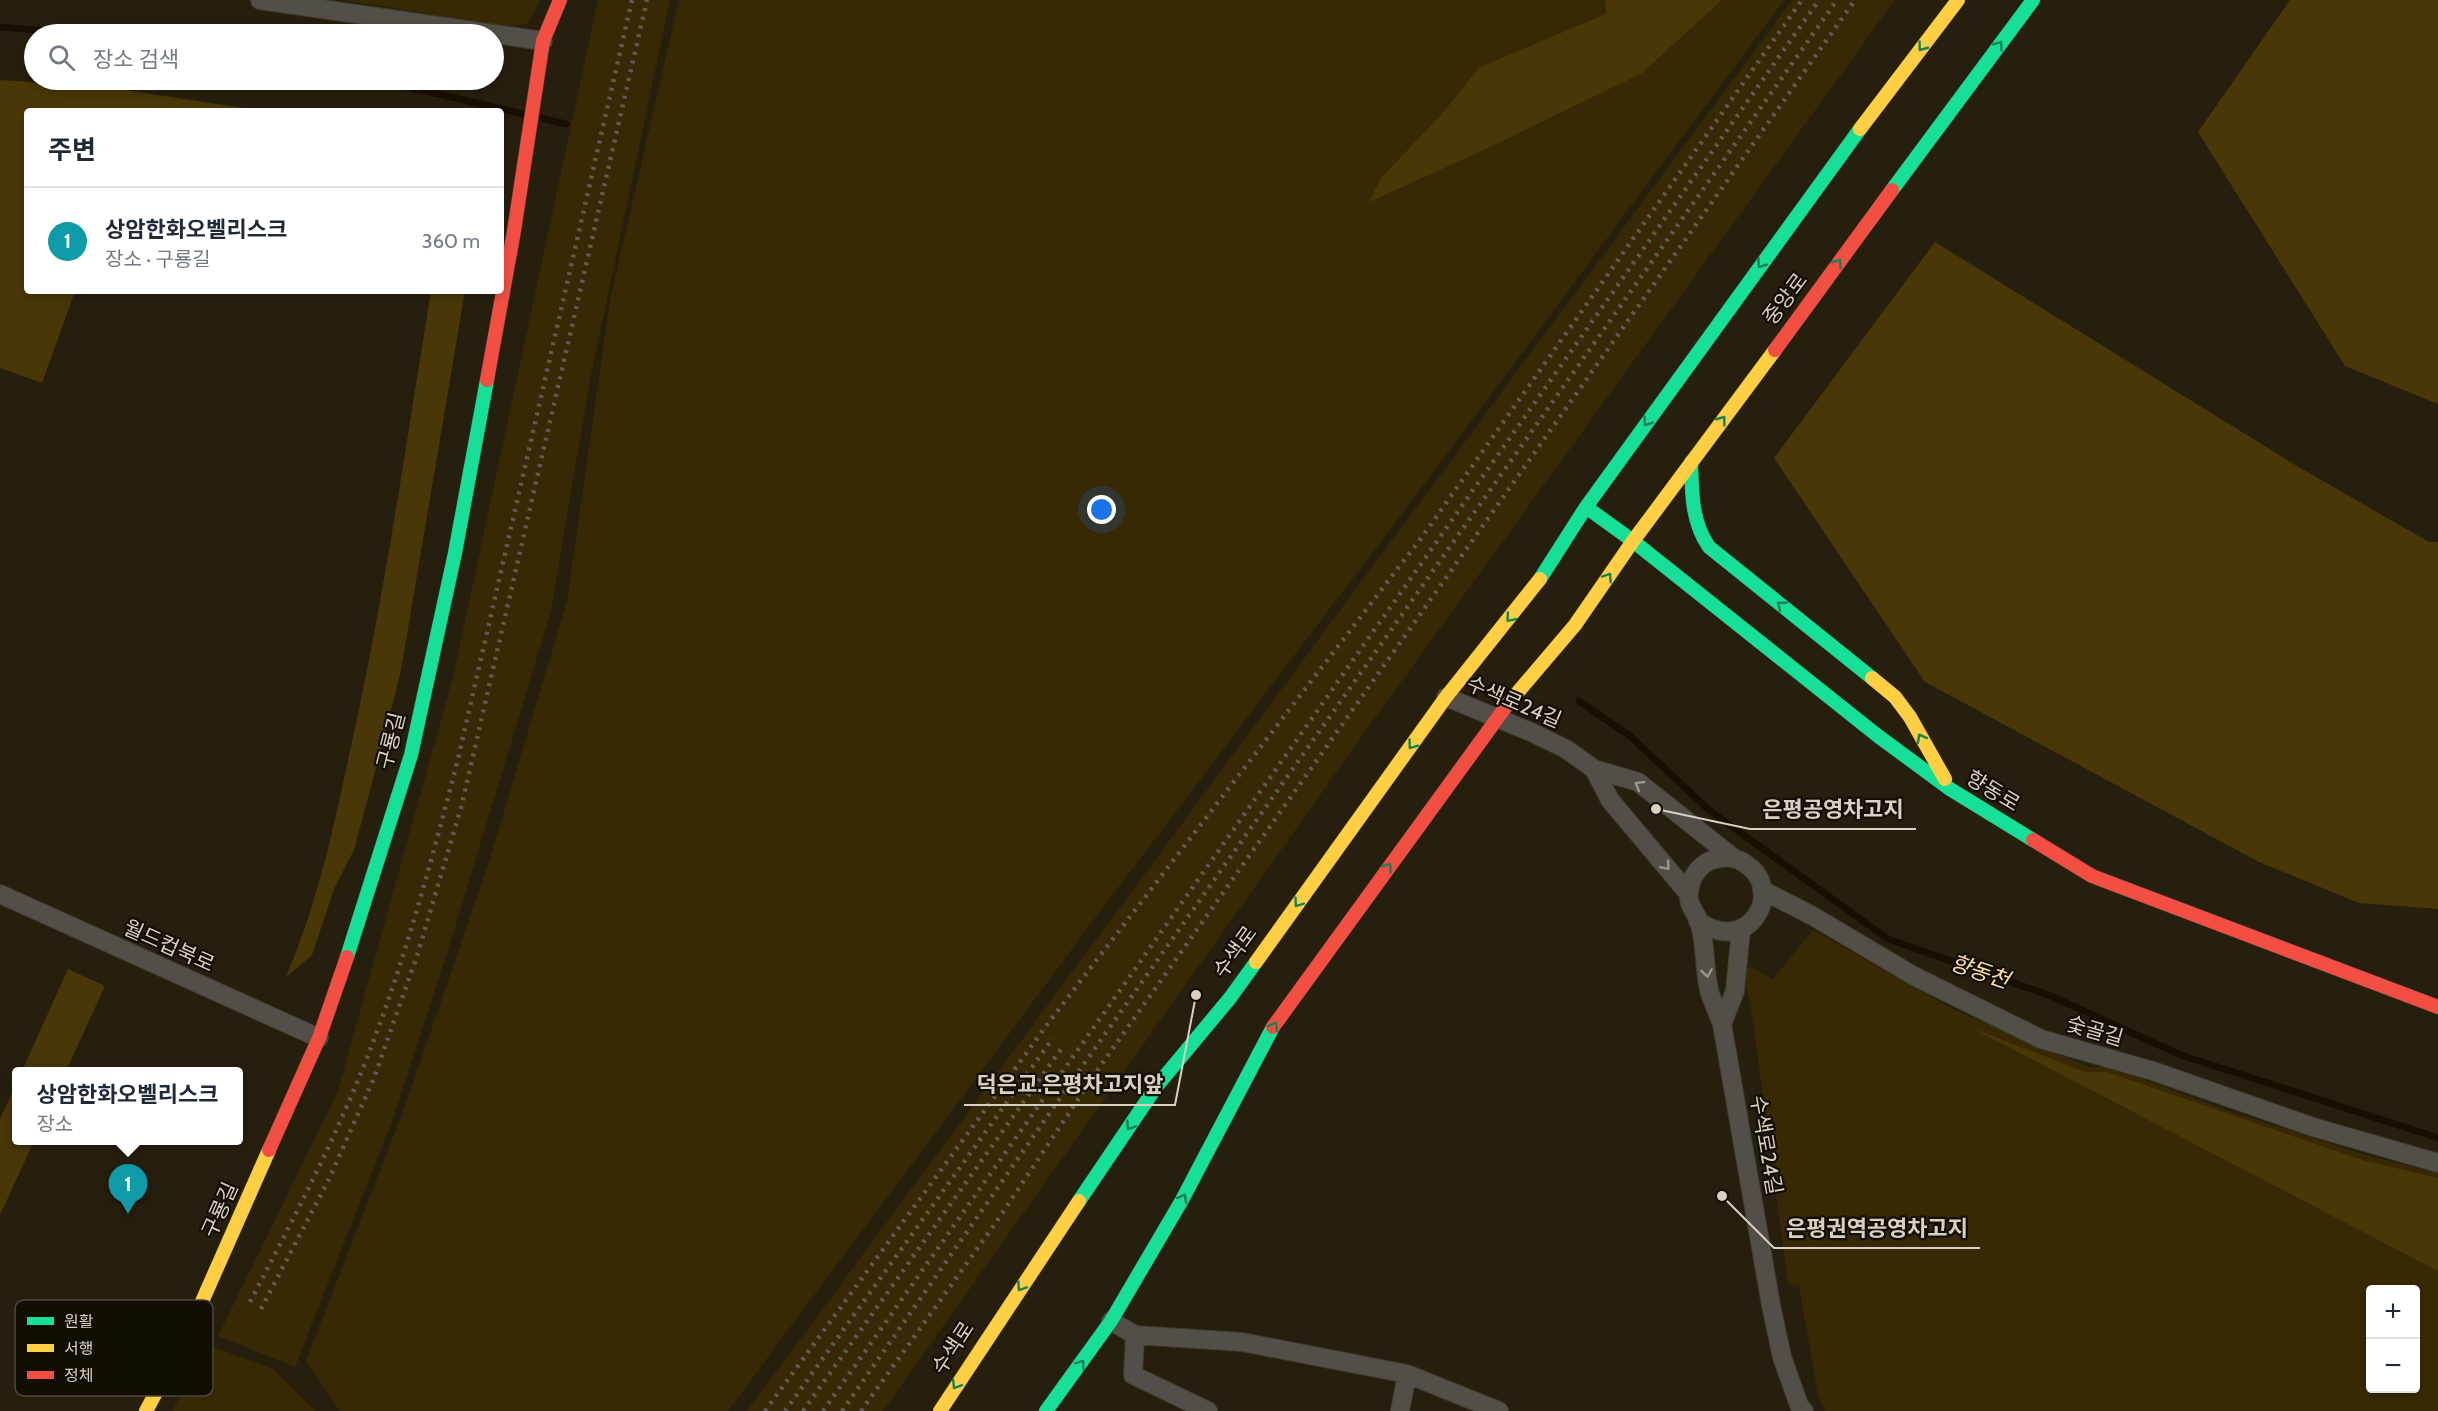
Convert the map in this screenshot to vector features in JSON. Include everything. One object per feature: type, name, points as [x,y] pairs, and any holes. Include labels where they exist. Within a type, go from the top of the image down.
[{"type":"main road","name":"구룡길","points":[[504,286],[541,49],[560,0]]},
{"type":"main road","name":"중앙로","points":[[1446,697],[1535,587],[1586,507],[1833,165],[1958,0]]},
{"type":"main road","name":"중앙로","points":[[1495,719],[1575,626],[1633,541],[2033,0]]},
{"type":"main road","name":"구룡길","points":[[202,1300],[319,1038],[362,914],[411,755],[455,553],[502,294]]},
{"type":"main road","points":[[1691,462],[1692,500],[1703,539],[1709,547],[1895,697],[1910,717],[1950,789]]},
{"type":"main road","name":"향동로","points":[[1586,507],[1633,541],[1878,736],[1950,789],[2092,876],[2438,1007]]},
{"type":"main road","name":"수색로","points":[[940,1411],[978,1350],[1156,1087],[1230,998],[1446,697]]},
{"type":"main road","points":[[1046,1411],[1111,1321],[1182,1200],[1277,1019],[1495,719]]},
{"type":"main road","name":"구룡길","points":[[146,1411],[154,1396]]},
{"type":"street","points":[[260,0],[398,24]]},
{"type":"street","points":[[504,43],[541,49]]},
{"type":"street","name":"수색로24길","points":[[1446,697],[1566,749],[1594,769],[1638,782],[1735,859],[1748,865],[1758,876],[1762,890]]},
{"type":"street","name":"수색로24길","points":[[1594,769],[1610,800],[1688,892],[1690,908],[1698,921],[1709,992],[1722,1024],[1782,1357],[1799,1405],[1804,1411]]},
{"type":"street","points":[[1688,892],[1691,880],[1709,861],[1722,858],[1735,859]]},
{"type":"street","points":[[1698,921],[1711,930],[1726,933],[1741,930],[1758,915],[1762,902],[1762,890]]},
{"type":"street","name":"숯골길","points":[[1762,890],[1811,915],[1914,976],[2040,1039],[2153,1071],[2313,1127],[2438,1163]]},
{"type":"street","name":"월드컵북로","points":[[0,894],[319,1038]]},
{"type":"street","points":[[1722,1024],[1735,992],[1741,930]]},
{"type":"street","points":[[1111,1321],[1135,1335],[1242,1342],[1407,1374],[1499,1411]]},
{"type":"street","points":[[1135,1335],[1132,1375],[1208,1411]]},
{"type":"street","points":[[1400,1411],[1407,1374]]},
{"type":"shaded area","points":[[342,0],[540,0],[527,24],[505,26],[504,24]]},
{"type":"shaded area","points":[[598,0],[670,0],[590,380],[551,611],[449,947],[392,1121],[295,1367],[218,1336],[337,1094],[453,677]]},
{"type":"shaded area","points":[[679,0],[1784,0],[1447,454],[1102,909],[728,1411],[340,1411],[306,1361],[404,1109],[489,862],[567,601],[610,300]]},
{"type":"shaded area","points":[[1605,0],[1722,0],[1642,73],[1484,150],[1369,202],[1381,178],[1441,115],[1480,67],[1606,14]]},
{"type":"shaded area","points":[[1792,0],[1895,0],[1367,729],[883,1411],[747,1411]]},
{"type":"shaded area","points":[[2290,0],[2438,0],[2438,404],[2345,366],[2198,132]]},
{"type":"shaded area","points":[[0,80],[24,82],[24,90],[124,90],[244,108],[24,108],[24,294],[74,294],[42,383],[0,368]]},
{"type":"shaded area","points":[[1935,242],[2297,466],[2429,542],[2438,542],[2438,909],[2359,903],[2259,862],[1925,682],[1774,458]]},
{"type":"shaded area","points":[[431,294],[464,294],[401,670],[386,731],[354,850],[334,889],[312,955],[286,977],[324,866],[362,694],[394,521]]},
{"type":"shaded area","points":[[1813,930],[1953,1009],[2089,1067],[2111,1067],[2223,1109],[2369,1156],[2438,1173],[2438,1411],[1825,1411],[1818,1396],[1799,1285],[1788,1284],[1753,1021],[1743,968],[1753,967],[1772,980]]},
{"type":"shaded area","points":[[68,969],[105,986],[68,1067],[24,1067]]},
{"type":"shaded area","points":[[1972,1028],[2085,1072],[2107,1072],[2362,1160],[2438,1178],[2438,1271]]},
{"type":"shaded area","points":[[12,1093],[12,1145],[32,1145],[0,1215],[0,1119]]},
{"type":"shaded area","points":[[213,1347],[273,1369],[316,1411],[172,1411],[180,1396],[213,1396]]},
{"type":"waterway","points":[[0,27],[24,29]]},
{"type":"waterway","points":[[422,90],[498,108]]},
{"type":"waterway","points":[[504,109],[566,124]]},
{"type":"waterway","name":"향동천","points":[[1579,701],[1630,736],[1709,810],[1888,939],[2051,996],[2181,1055],[2438,1138]]},
{"type":"railway","points":[[250,1302],[310,1186],[351,1098],[391,992],[415,915],[458,759],[632,0]]},
{"type":"railway","points":[[261,1309],[329,1179],[374,1078],[417,956],[461,808],[647,0]]},
{"type":"railway","points":[[765,1411],[1049,1022],[1422,537],[1802,0]]},
{"type":"railway","points":[[823,1411],[1819,0]]},
{"type":"railway","points":[[842,1411],[1086,1061],[1837,0]]},
{"type":"railway","points":[[861,1411],[997,1221],[1099,1068],[1855,0]]},
{"type":"railway","points":[[785,1411],[1053,1038]]},
{"type":"railway","points":[[803,1411],[1064,1045]]},
{"type":"traffic: fast","points":[[1892,190],[2033,0]]},
{"type":"traffic: fast","points":[[1540,579],[1586,507],[1860,129]]},
{"type":"traffic: fast","points":[[347,957],[411,755],[455,553],[487,380]]},
{"type":"traffic: fast","points":[[1691,462],[1692,495],[1696,517],[1709,547],[1872,678]]},
{"type":"traffic: fast","points":[[1586,507],[1633,541],[1878,736],[1950,789],[2033,840]]},
{"type":"traffic: fast","points":[[1079,1201],[1156,1087],[1230,998],[1256,962]]},
{"type":"traffic: fast","points":[[1046,1411],[1111,1321],[1182,1200],[1273,1027]]},
{"type":"traffic: slow","points":[[1860,129],[1958,0]]},
{"type":"traffic: slow","points":[[1507,705],[1575,625],[1633,541],[1775,350]]},
{"type":"traffic: slow","points":[[1256,962],[1446,697],[1540,579]]},
{"type":"traffic: slow","points":[[1872,678],[1895,697],[1910,717],[1945,779]]},
{"type":"traffic: slow","points":[[203,1300],[269,1150]]},
{"type":"traffic: slow","points":[[940,1411],[1079,1201]]},
{"type":"traffic: slow","points":[[146,1411],[154,1396]]},
{"type":"traffic: jam","points":[[504,286],[543,41],[560,0]]},
{"type":"traffic: jam","points":[[1775,350],[1892,190]]},
{"type":"traffic: jam","points":[[487,380],[503,294]]},
{"type":"traffic: jam","points":[[1273,1027],[1507,705]]},
{"type":"traffic: jam","points":[[2033,840],[2092,876],[2438,1007]]},
{"type":"traffic: jam","points":[[269,1150],[319,1038],[347,957]]},
{"type":"place","name":"은평공영차고지","points":[[1656,809]]},
{"type":"place","name":"덕은교.은평차고지앞","points":[[1196,995]]},
{"type":"place","name":"은평권역공영차고지","points":[[1722,1196]]},
{"type":"place","name":"상암한화오벨리스크","points":[[128,1214]]}]
